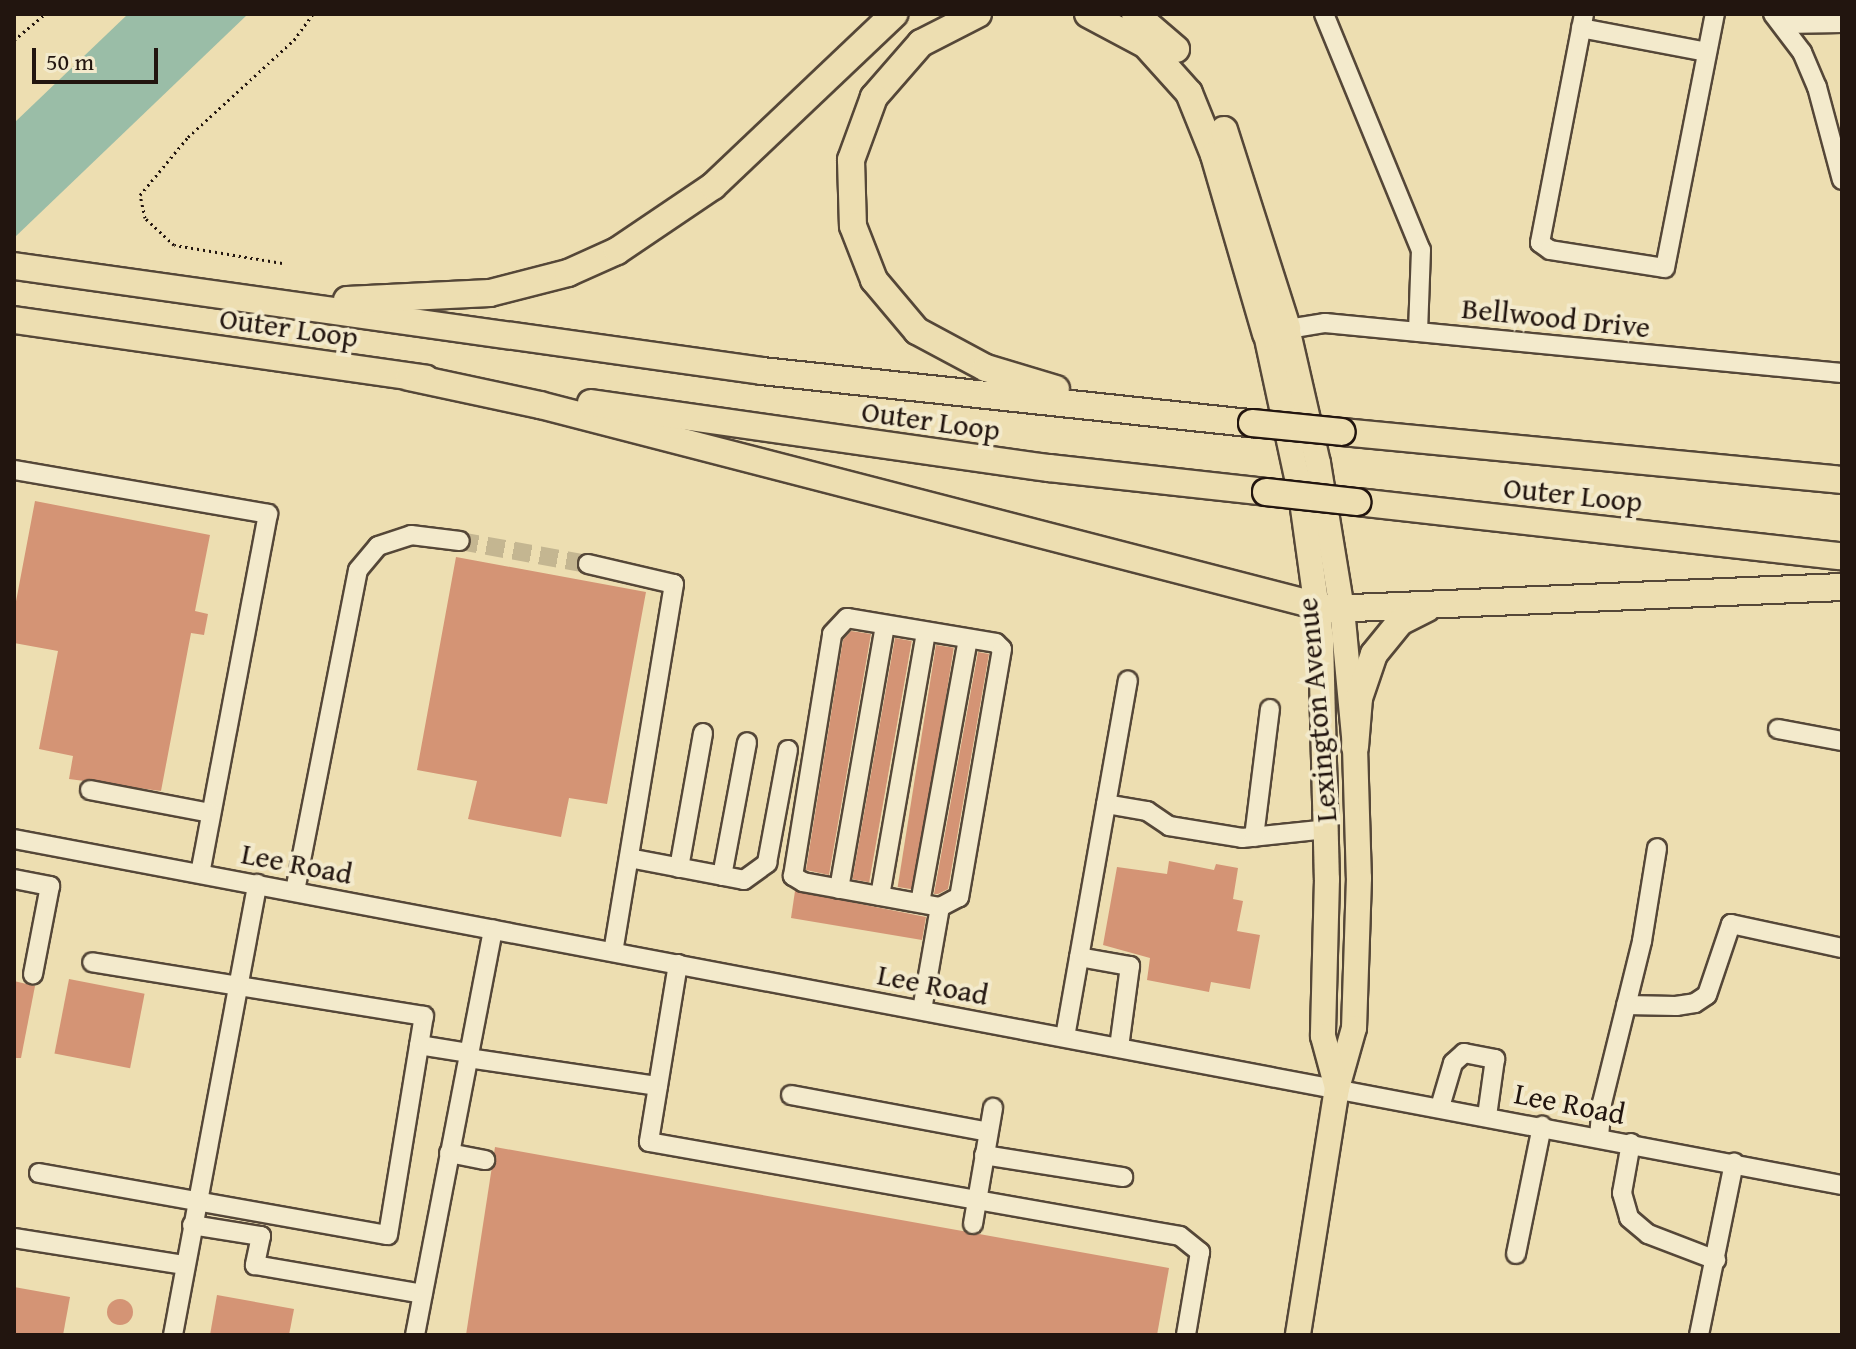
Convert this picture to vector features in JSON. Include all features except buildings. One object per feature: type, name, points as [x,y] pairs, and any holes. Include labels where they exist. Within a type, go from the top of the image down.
[{"type":"highway","points":[[213,294],[450,298],[502,291],[580,269],[630,244],[699,197],[894,14]]},
{"type":"highway","points":[[978,14],[946,27],[906,56],[864,116],[849,187],[853,226],[865,263],[904,319],[957,356],[1039,385],[1161,414]]},
{"type":"highway","points":[[1088,14],[1153,51],[1193,102],[1276,331]]},
{"type":"highway","points":[[1135,14],[1180,53],[1210,97],[1244,187],[1276,331]]},
{"type":"highway","name":"Outer Loop","points":[[25,267],[762,371],[1161,414],[1842,480]]},
{"type":"highway","name":"Outer Loop","points":[[14,320],[988,460],[1842,556]]},
{"type":"highway","points":[[409,377],[555,409],[1330,608],[1842,587]]},
{"type":"highway","points":[[1355,747],[1361,688],[1378,647],[1406,618],[1439,605]]},
{"type":"main road","name":"Lexington Avenue","points":[[1276,331],[1298,477],[1330,608],[1355,747],[1356,1000],[1350,1051],[1337,1088],[1298,1335]]},
{"type":"main road","name":"Lexington Avenue","points":[[1330,608],[1323,1036],[1337,1088]]},
{"type":"street","points":[[1324,14],[1421,250],[1418,332]]},
{"type":"street","points":[[1707,52],[1582,21],[1540,243],[1550,250],[1665,268],[1715,14]]},
{"type":"street","points":[[1778,19],[1842,23]]},
{"type":"street","points":[[1778,19],[1817,87],[1842,180]]},
{"type":"street","name":"Bellwood Drive","points":[[1276,331],[1325,323],[1842,373]]},
{"type":"street","points":[[14,470],[268,514],[200,873]]},
{"type":"street","points":[[295,891],[358,570],[378,546],[411,535],[460,541]]},
{"type":"street","points":[[588,564],[674,584],[613,952]]},
{"type":"street","points":[[847,618],[885,625],[996,643],[1004,658],[959,897],[940,907],[803,882],[793,876],[791,864],[832,634],[847,618]]},
{"type":"street","points":[[839,889],[885,625]]},
{"type":"street","points":[[880,896],[926,632]]},
{"type":"street","points":[[920,903],[968,639]]},
{"type":"street","points":[[1065,1037],[1128,681]]},
{"type":"street","points":[[1254,837],[1270,709]]},
{"type":"street","points":[[1778,729],[1842,741]]},
{"type":"street","points":[[679,868],[703,733]]},
{"type":"street","points":[[722,876],[747,742]]},
{"type":"street","points":[[629,858],[744,880],[767,863],[788,750]]},
{"type":"street","points":[[90,790],[211,813]]},
{"type":"street","points":[[1106,804],[1147,811],[1169,826],[1254,837],[1327,829]]},
{"type":"street","name":"Lee Road","points":[[14,839],[1842,1185]]},
{"type":"street","points":[[1599,1137],[1602,1103],[1626,1005],[1657,848]]},
{"type":"street","points":[[14,879],[50,886],[33,974]]},
{"type":"street","points":[[173,1335],[257,884]]},
{"type":"street","points":[[922,1010],[940,907]]},
{"type":"street","points":[[1626,1005],[1676,1006],[1707,995],[1731,924],[1842,948]]},
{"type":"street","points":[[415,1335],[493,929]]},
{"type":"street","points":[[1079,957],[1130,966],[1119,1047]]},
{"type":"street","points":[[39,1173],[197,1198],[388,1235],[424,1016],[92,962]]},
{"type":"street","points":[[678,964],[649,1142],[1180,1236],[1200,1252],[1186,1335]]},
{"type":"street","points":[[419,1045],[658,1086]]},
{"type":"street","points":[[1440,1107],[1453,1063],[1464,1053],[1495,1059],[1487,1116]]},
{"type":"street","points":[[791,1095],[988,1132]]},
{"type":"street","points":[[973,1224],[993,1108]]},
{"type":"street","points":[[1516,1254],[1542,1126]]},
{"type":"street","points":[[1631,1143],[1622,1193],[1629,1218],[1648,1234],[1716,1260]]},
{"type":"street","points":[[449,1153],[485,1160]]},
{"type":"street","points":[[984,1155],[1123,1177]]},
{"type":"street","points":[[1699,1335],[1734,1163]]},
{"type":"street","points":[[192,1225],[261,1236],[255,1265],[423,1294]]},
{"type":"street","points":[[14,1238],[185,1265]]},
{"type":"path","points":[[14,40],[45,14]]},
{"type":"path","points":[[282,263],[174,245],[145,218],[140,195],[188,137],[294,40],[313,14]]},
{"type":"shaded area","points":[[128,14],[248,14],[14,238],[14,123]]},
{"type":"tunnel","points":[[460,541],[588,564]]}]
